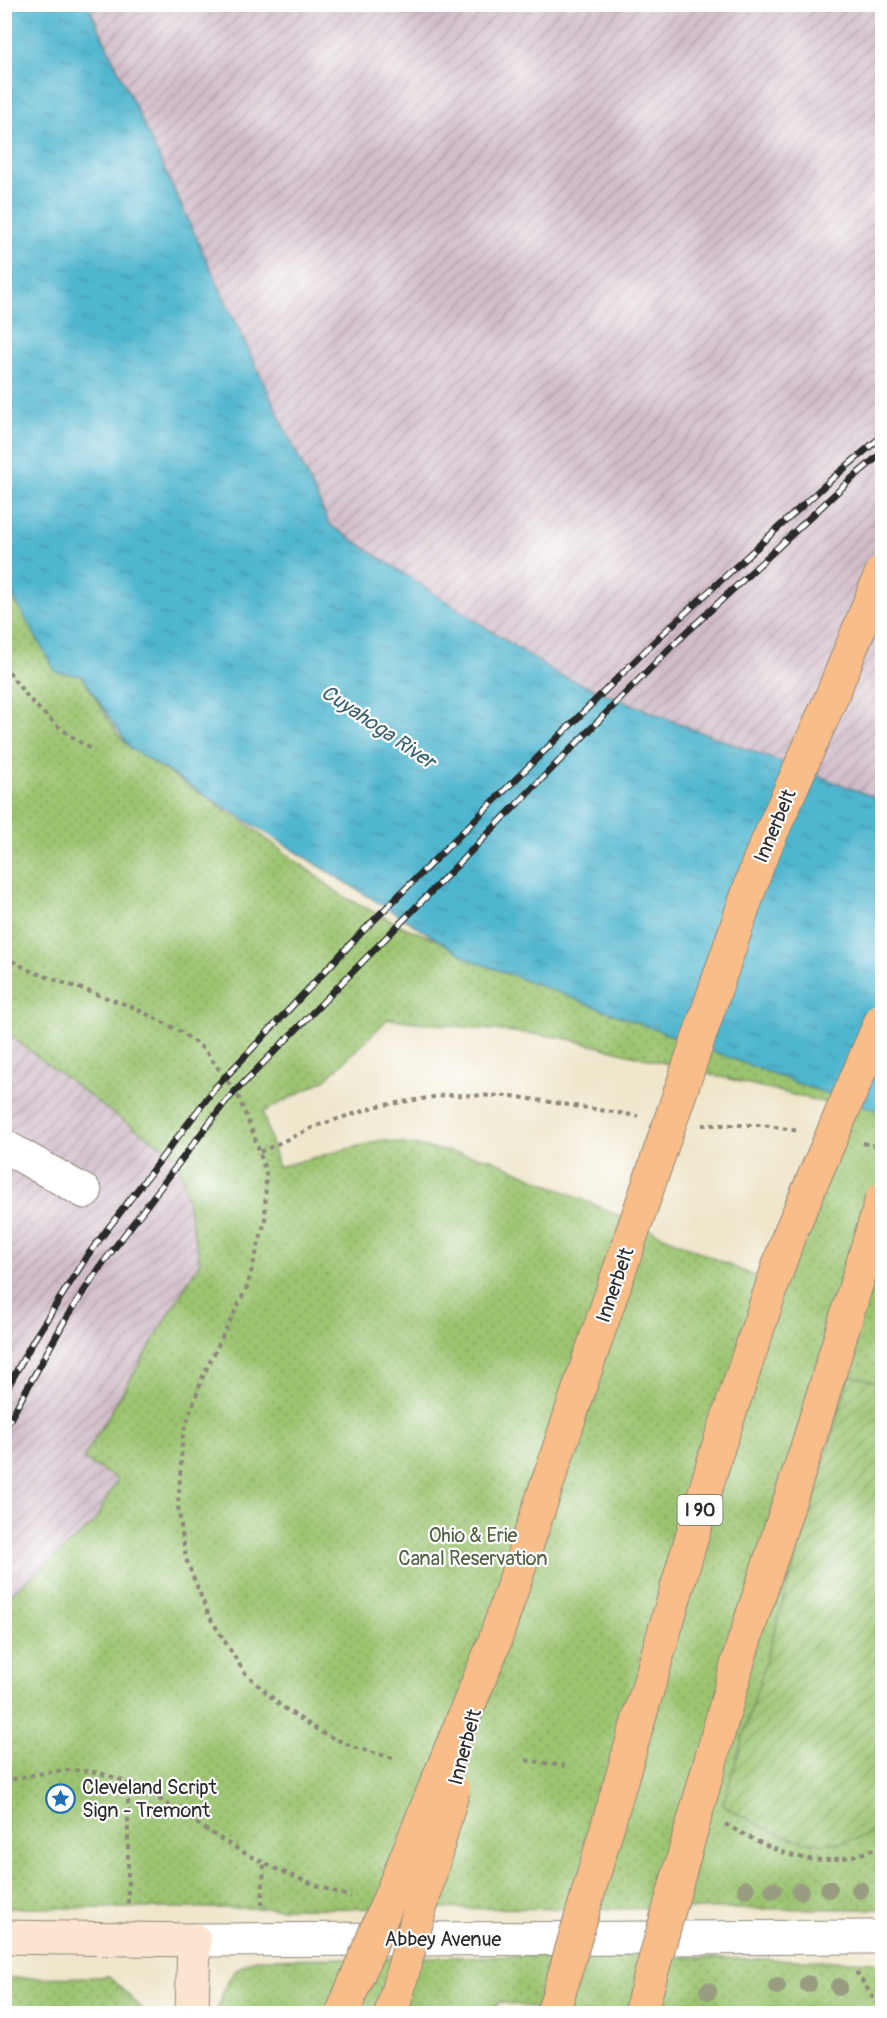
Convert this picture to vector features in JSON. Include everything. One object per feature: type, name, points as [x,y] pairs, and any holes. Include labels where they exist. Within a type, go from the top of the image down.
[{"type":"highway","name":"Innerbelt","points":[[391,2013],[493,1646],[759,861],[831,698],[882,572]]},
{"type":"highway","name":"I 90","points":[[553,2013],[724,1431],[788,1238],[882,1019]]},
{"type":"highway","points":[[640,2013],[742,1648],[809,1441],[882,1199]]},
{"type":"highway","points":[[342,2013],[493,1646]]},
{"type":"street","points":[[4,1146],[85,1192]]},
{"type":"street","name":"Abbey Avenue","points":[[4,1937],[194,1940],[882,1937]]},
{"type":"street","points":[[192,2013],[194,1940]]},
{"type":"path","points":[[4,664],[19,687],[41,712],[66,734],[94,751]]},
{"type":"path","points":[[4,957],[33,972],[133,1007],[180,1031],[205,1050],[238,1096],[266,1173],[265,1221],[247,1287],[203,1376],[183,1433],[178,1506],[186,1559],[209,1616],[244,1672],[281,1706],[324,1734],[356,1748],[393,1758]]},
{"type":"path","points":[[260,1152],[316,1126],[378,1106],[446,1095],[512,1096],[640,1117]]},
{"type":"path","points":[[692,1125],[763,1125],[809,1133]]},
{"type":"path","points":[[855,1142],[882,1147]]},
{"type":"path","points":[[526,1760],[565,1766]]},
{"type":"path","points":[[4,1783],[12,1779],[67,1769],[94,1772],[128,1781],[264,1864],[301,1881],[351,1897]]},
{"type":"path","points":[[128,1781],[128,1905]]},
{"type":"path","points":[[724,1823],[771,1849],[812,1860],[848,1857],[882,1846]]},
{"type":"path","points":[[262,1905],[264,1864]]},
{"type":"path","points":[[856,1972],[877,2003],[880,2013]]},
{"type":"shaded area","points":[[88,5],[882,5],[882,800],[690,728],[557,674],[330,525]]},
{"type":"shaded area","points":[[4,1032],[112,1113],[178,1157],[200,1262],[83,1459],[117,1479],[94,1524],[5,1599]]},
{"type":"green space","name":"Ohio & Erie Canal Reservation","points":[[4,582],[28,622],[82,676],[118,735],[130,748],[247,824],[344,897],[406,928],[766,1065],[882,1105],[882,1909],[5,1908],[5,1599],[94,1523],[117,1479],[83,1459],[200,1262],[178,1157],[112,1113],[5,1032]],"holes":[[[388,1019],[560,1037],[842,1107],[776,1286],[491,1159],[382,1140],[278,1167],[263,1112],[325,1080]]]},
{"type":"green space","points":[[850,1375],[882,1384],[882,1828],[861,1838],[820,1843],[800,1841],[781,1835],[723,1805]]},
{"type":"green space","points":[[608,1955],[882,1962],[882,2013],[572,2014],[498,2002],[495,2014],[216,2014],[225,1988],[233,1974],[238,1968],[256,1959]]},
{"type":"green space","points":[[109,1977],[147,2013],[5,2013],[5,1978]]},
{"type":"water","name":"Cuyahoga River","points":[[4,5],[88,5],[330,525],[557,674],[690,728],[882,800],[882,1112],[805,1086],[469,959],[130,748],[82,676],[56,672],[5,582]]},
{"type":"railway","points":[[4,1394],[33,1341],[87,1256],[215,1088],[360,934],[659,637],[826,484],[882,436]]},
{"type":"railway","points":[[4,1430],[65,1320],[103,1263],[226,1101],[670,648],[882,453]]},
{"type":"place","name":"Cleveland Script Sign - Tremont","points":[[61,1799]]}]
